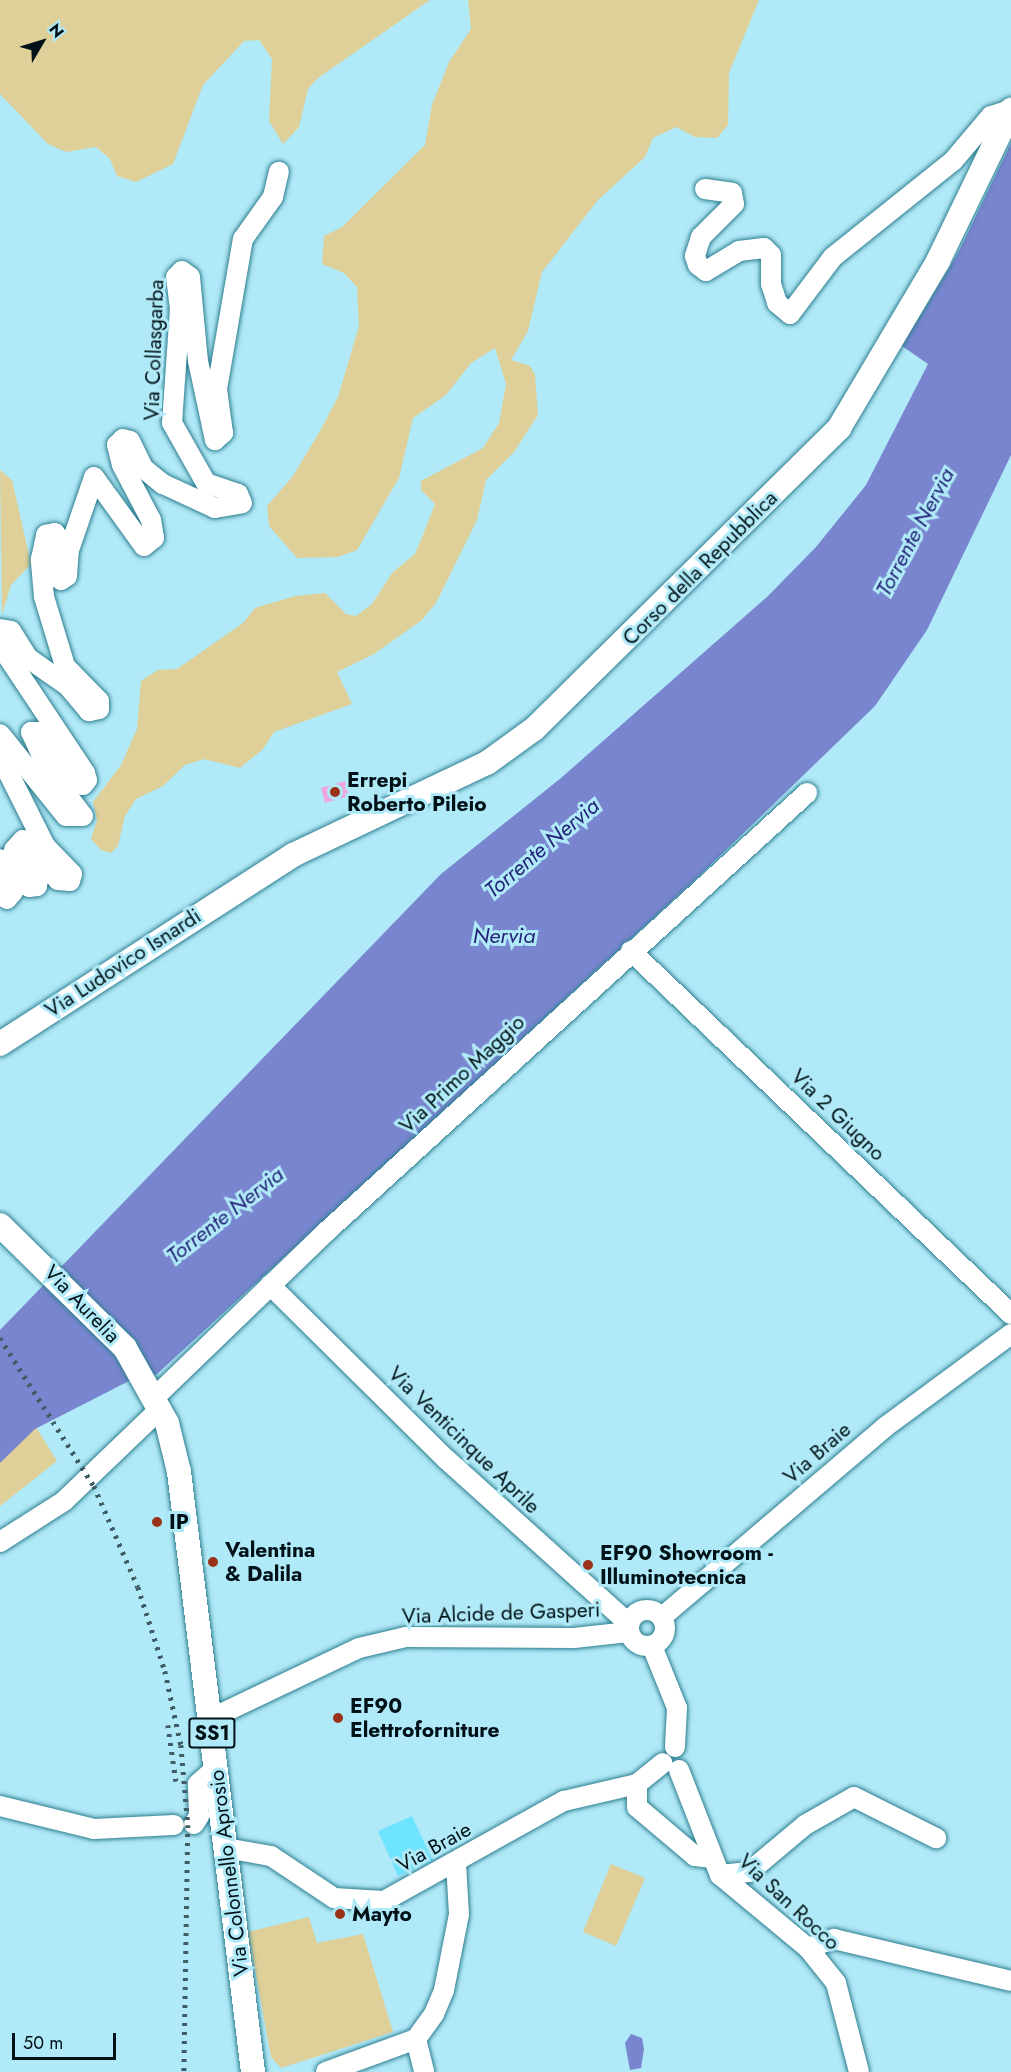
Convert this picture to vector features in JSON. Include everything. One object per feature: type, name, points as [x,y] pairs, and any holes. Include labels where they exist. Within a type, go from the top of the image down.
[{"type":"main road","name":"Corso della Repubblica","points":[[247,884],[338,830],[487,763],[534,729],[748,523],[839,428],[857,401],[938,261],[1011,110]]},
{"type":"main road","name":"Via Ludovico Isnardi","points":[[0,1044],[247,884]]},
{"type":"main road","name":"Via Aurelia","points":[[0,1225],[106,1326],[156,1399]]},
{"type":"main road","name":"Via Colonnello Aprosio","points":[[156,1399],[179,1472],[253,2072]]},
{"type":"street","points":[[705,189],[732,193],[734,204],[701,237],[695,256],[698,265],[706,270],[739,251],[764,248],[771,255],[771,284],[777,303],[790,314],[833,257],[952,161],[991,116],[1011,110]]},
{"type":"street","name":"Via Collasgarba","points":[[0,629],[11,631],[36,665],[68,686],[89,711],[97,711],[99,701],[66,666],[44,597],[41,559],[46,535],[59,537],[56,575],[64,579],[69,550],[94,477],[132,535],[141,545],[152,543],[151,520],[122,465],[117,445],[125,439],[132,443],[143,468],[163,484],[215,508],[242,503],[238,494],[206,483],[172,423],[180,309],[176,277],[182,271],[190,277],[198,361],[215,440],[223,433],[217,389],[243,239],[273,197],[279,172]]},
{"type":"street","points":[[0,645],[85,773],[87,780],[83,785],[72,780],[39,732],[31,732],[49,771],[83,816],[66,816],[0,734]]},
{"type":"street","points":[[0,756],[45,846],[72,874],[70,881],[58,880],[23,840],[16,843],[14,850],[38,879],[37,886],[29,887],[0,859]]},
{"type":"street","name":"Via Primo Maggio","points":[[0,1542],[64,1501],[156,1399],[270,1285],[631,951],[807,793]]},
{"type":"street","points":[[0,875],[13,892],[7,898],[0,893]]},
{"type":"street","name":"Via 2 Giugno","points":[[631,951],[1011,1314]]},
{"type":"street","name":"Via Venticinque Aprile","points":[[270,1285],[629,1628]]},
{"type":"street","name":"Via Braie","points":[[662,1617],[885,1427],[1011,1334]]},
{"type":"street","points":[[644,1610],[662,1617],[665,1634],[652,1646],[642,1646],[629,1628],[644,1610]]},
{"type":"street","name":"Via Alcide de Gasperi","points":[[210,1719],[359,1648],[406,1637],[574,1638],[629,1628]]},
{"type":"street","points":[[652,1646],[677,1708],[672,1760]]},
{"type":"street","name":"Via Braie","points":[[226,1848],[259,1852],[325,1894],[357,1903],[384,1901],[564,1802],[637,1784],[672,1760]]},
{"type":"street","name":"Via San Rocco","points":[[672,1760],[716,1866],[808,1948],[836,1983],[859,2072]]},
{"type":"street","points":[[0,1806],[94,1829],[184,1825],[199,1816],[198,1784],[216,1768]]},
{"type":"street","points":[[637,1784],[637,1807],[695,1856],[716,1866],[749,1872],[805,1825],[854,1797],[936,1838]]},
{"type":"street","points":[[326,2072],[416,2039],[434,2014],[450,1965],[459,1914],[456,1863]]},
{"type":"street","points":[[808,1948],[834,1939],[1011,1981]]},
{"type":"street","points":[[416,2039],[424,2072]]},
{"type":"shaded area","points":[[0,0],[430,0],[318,78],[308,89],[299,127],[283,144],[269,121],[272,59],[259,40],[244,41],[203,85],[173,164],[136,182],[117,176],[110,159],[96,147],[66,152],[48,144],[0,94]]},
{"type":"shaded area","points":[[468,0],[759,0],[729,73],[728,125],[717,138],[695,137],[676,127],[653,138],[645,157],[598,200],[542,272],[528,331],[511,360],[530,366],[535,375],[538,415],[514,452],[486,480],[477,520],[436,603],[422,620],[374,654],[337,672],[352,704],[274,732],[263,749],[240,768],[204,759],[185,765],[163,786],[136,799],[125,816],[118,846],[111,853],[101,850],[91,839],[97,820],[93,802],[121,765],[137,729],[141,681],[158,670],[177,669],[243,623],[255,608],[295,596],[325,593],[346,614],[356,616],[372,604],[392,573],[415,554],[435,504],[421,490],[421,481],[483,448],[499,423],[506,384],[495,348],[471,363],[446,395],[413,418],[399,478],[357,550],[338,557],[297,558],[269,526],[267,506],[293,476],[338,397],[359,326],[357,287],[344,273],[322,264],[324,236],[342,227],[425,145],[432,105],[449,62],[471,29]]},
{"type":"shaded area","points":[[0,470],[12,480],[31,564],[11,585],[2,615]]},
{"type":"shaded area","points":[[0,1369],[57,1461],[0,1506]]},
{"type":"shaded area","points":[[412,1816],[433,1861],[398,1876],[378,1831]]},
{"type":"shaded area","points":[[611,1864],[645,1878],[616,1946],[583,1932]]},
{"type":"shaded area","points":[[309,1917],[317,1943],[363,1934],[393,2032],[281,2068],[271,2057],[248,1932]]},
{"type":"water","name":"Nervia","points":[[1011,143],[1011,455],[927,630],[875,706],[696,879],[157,1374],[129,1381],[35,1429],[0,1463],[0,1330],[441,874],[561,778],[768,596],[816,547],[866,485],[928,364],[902,346],[958,253]]},
{"type":"water","points":[[631,2034],[642,2038],[644,2049],[641,2068],[630,2070],[625,2043]]},
{"type":"building","name":"Errepi Roberto Pileio","points":[[345,781],[349,796],[325,803],[321,788]]},
{"type":"railway","points":[[0,1338],[94,1486],[138,1587],[165,1671],[181,1745],[188,1825],[184,2072]]},
{"type":"railway","points":[[168,1725],[176,1781]]},
{"type":"place","name":"Errepi Roberto Pileio","points":[[335,792]]},
{"type":"place","name":"IP","points":[[157,1522]]},
{"type":"place","name":"Valentina & Dalila","points":[[213,1562]]},
{"type":"place","name":"EF90 Showroom - Illuminotecnica","points":[[588,1565]]},
{"type":"place","name":"EF90 Elettroforniture","points":[[338,1718]]},
{"type":"place","name":"Mayto","points":[[340,1914]]},
{"type":"water label","name":"Torrente Nervia","points":[[915,532]]},
{"type":"water label","name":"Torrente Nervia","points":[[542,848]]},
{"type":"water label","name":"Torrente Nervia","points":[[225,1215]]}]
